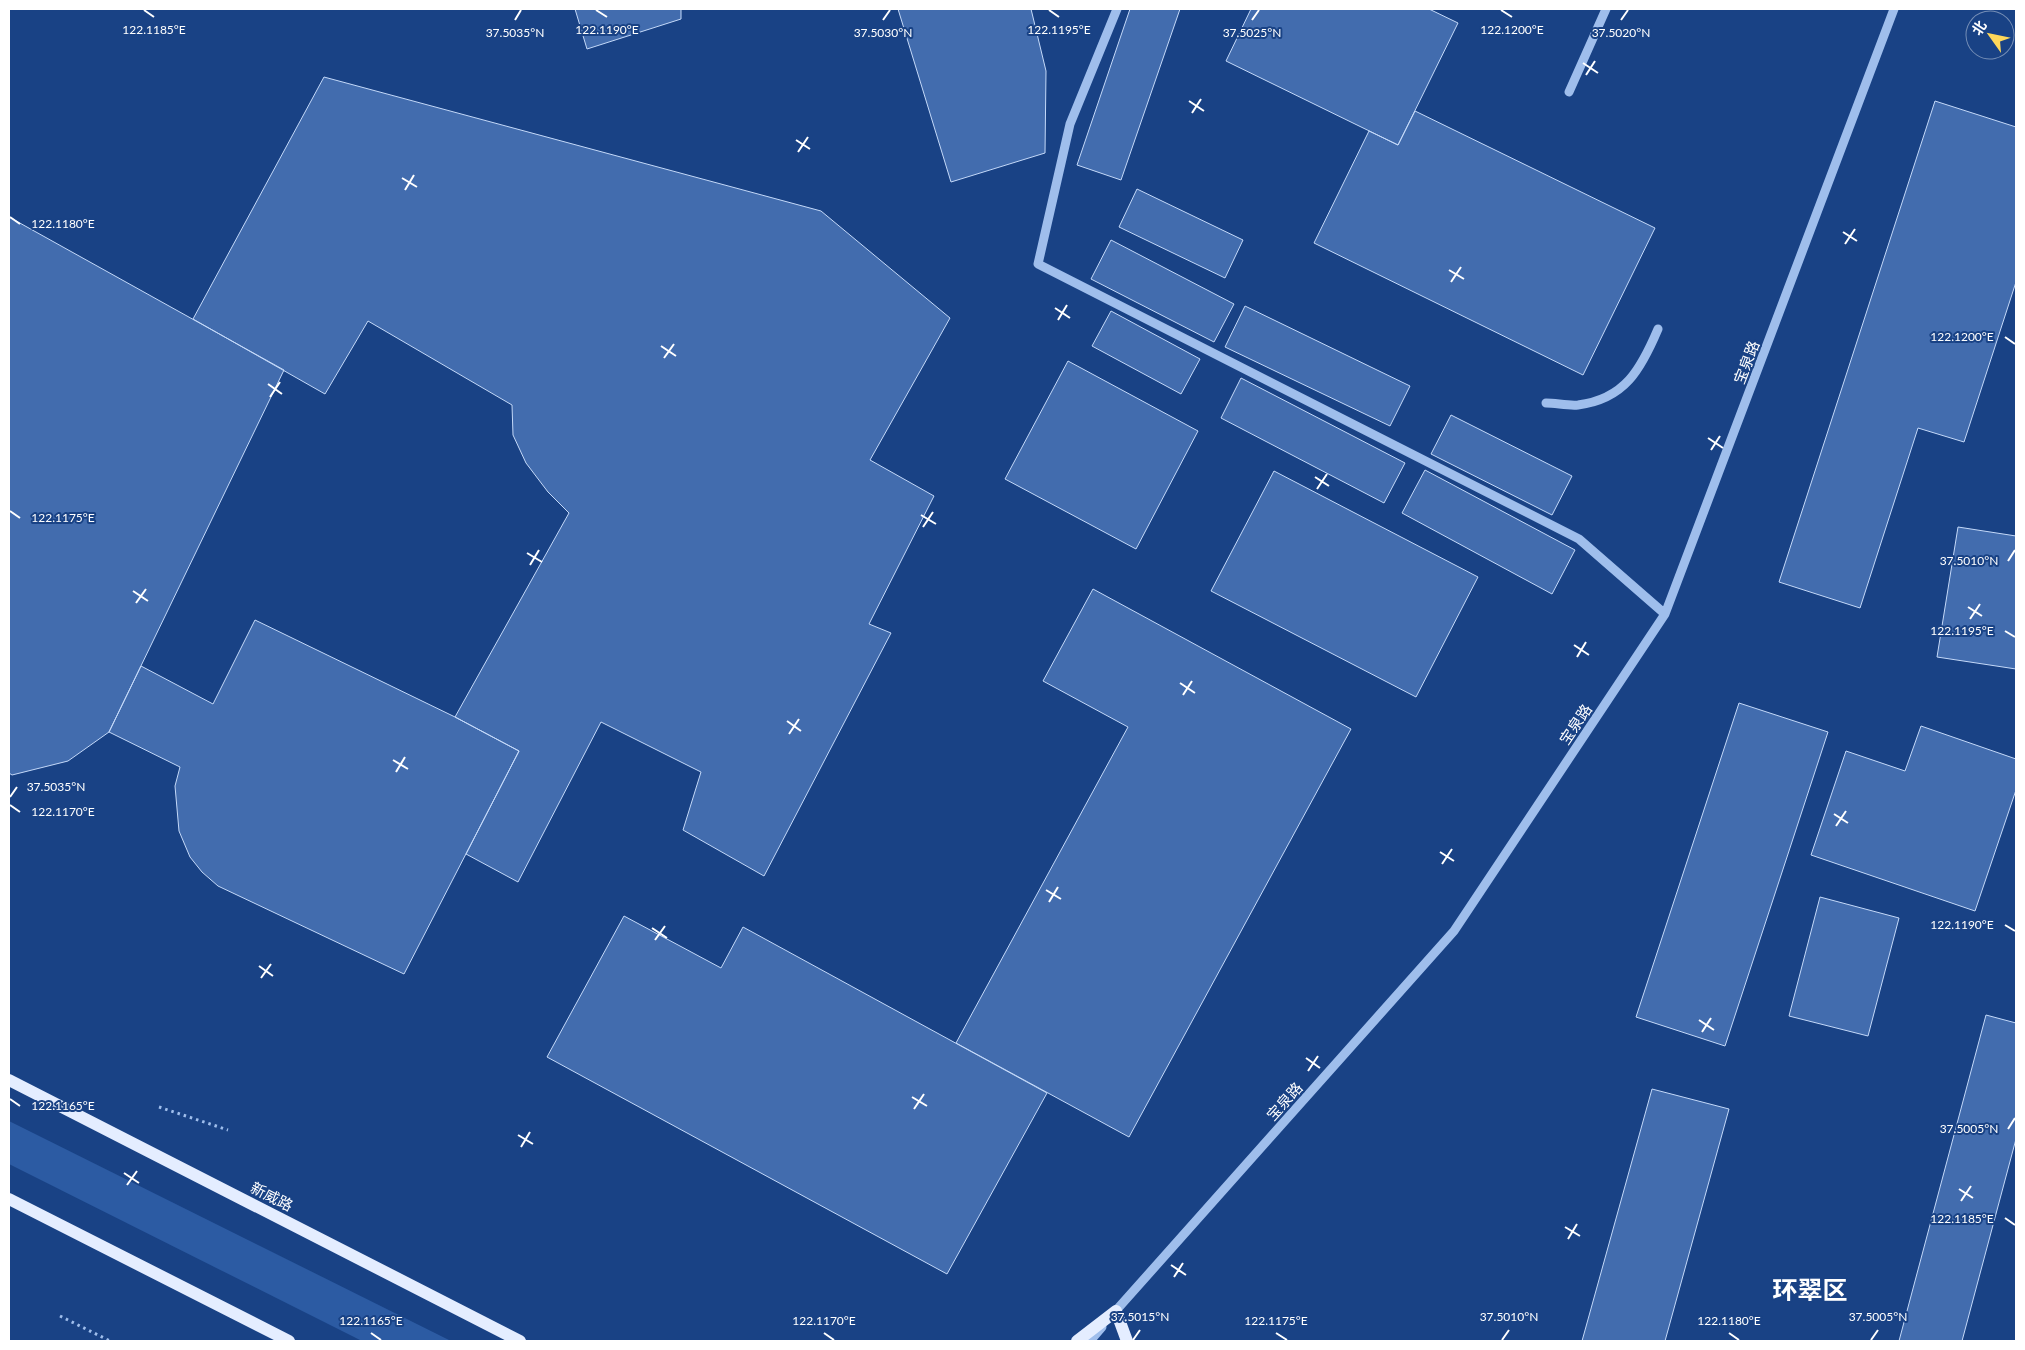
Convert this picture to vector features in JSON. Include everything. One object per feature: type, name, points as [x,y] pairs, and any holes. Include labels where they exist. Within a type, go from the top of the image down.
[{"type":"main road","name":"新威路","points":[[9,1080],[520,1341]]},
{"type":"main road","points":[[9,1199],[289,1341]]},
{"type":"main road","points":[[1076,1341],[1116,1311],[1127,1341]]},
{"type":"street","points":[[1117,9],[1070,124],[1038,264],[1579,539],[1665,614]]},
{"type":"street","points":[[1569,92],[1606,9]]},
{"type":"street","name":"宝泉路","points":[[1090,1341],[1454,931],[1665,614],[1894,9]]},
{"type":"street","points":[[1546,402],[1577,405],[1615,393],[1643,364],[1658,329]]},
{"type":"path","points":[[159,1107],[228,1130]]},
{"type":"path","points":[[60,1316],[110,1341]]},
{"type":"shaded area","points":[[9,1121],[451,1341],[362,1341],[9,1164]]},
{"type":"building","points":[[575,9],[681,9],[681,19],[587,49]]},
{"type":"building","points":[[898,9],[1031,9],[1046,71],[1045,153],[951,182]]},
{"type":"building","points":[[1130,9],[1180,9],[1121,180],[1077,165]]},
{"type":"building","points":[[1251,9],[1429,9],[1458,23],[1398,145],[1226,61]]},
{"type":"building","points":[[324,77],[821,211],[950,318],[870,460],[934,496],[869,624],[891,633],[764,876],[683,830],[701,772],[601,722],[518,882],[466,854],[519,751],[455,717],[569,513],[548,492],[526,463],[513,435],[512,405],[368,321],[325,394],[193,319]]},
{"type":"building","points":[[1935,101],[2016,127],[2016,282],[1964,442],[1918,428],[1860,608],[1779,582]]},
{"type":"building","points":[[1415,111],[1655,228],[1583,375],[1314,243],[1369,131],[1398,145]]},
{"type":"building","points":[[1137,189],[1243,240],[1225,278],[1119,227]]},
{"type":"building","points":[[9,217],[284,370],[109,732],[68,761],[12,775],[9,773]]},
{"type":"building","points":[[1111,240],[1234,304],[1214,342],[1091,279]]},
{"type":"building","points":[[1245,306],[1410,386],[1390,426],[1225,347]]},
{"type":"building","points":[[1111,311],[1200,359],[1181,394],[1092,346]]},
{"type":"building","points":[[1068,361],[1198,431],[1136,549],[1005,479]]},
{"type":"building","points":[[1241,378],[1405,463],[1384,503],[1221,418]]},
{"type":"building","points":[[1451,415],[1572,476],[1552,515],[1431,454]]},
{"type":"building","points":[[1425,470],[1575,550],[1552,594],[1402,513]]},
{"type":"building","points":[[1274,471],[1478,577],[1416,697],[1211,591]]},
{"type":"building","points":[[1958,527],[2016,536],[2016,669],[1937,657]]},
{"type":"building","points":[[1093,589],[1351,729],[1129,1137],[956,1043],[1128,727],[1043,681]]},
{"type":"building","points":[[255,620],[455,717],[519,751],[404,974],[218,886],[202,872],[190,857],[179,831],[175,786],[180,767],[109,732],[141,666],[213,704]]},
{"type":"building","points":[[1739,703],[1828,732],[1725,1046],[1636,1017]]},
{"type":"building","points":[[1921,726],[2016,759],[2016,790],[1975,911],[1811,855],[1846,751],[1905,771]]},
{"type":"building","points":[[1820,897],[1899,918],[1868,1036],[1789,1016]]},
{"type":"building","points":[[624,916],[721,968],[743,927],[1047,1093],[947,1274],[547,1057]]},
{"type":"building","points":[[1986,1015],[2016,1023],[2016,1139],[1962,1341],[1899,1341]]},
{"type":"building","points":[[1652,1089],[1729,1109],[1665,1341],[1582,1341]]},
{"type":"district","name":"环翠区","points":[[1810,1289]]}]
